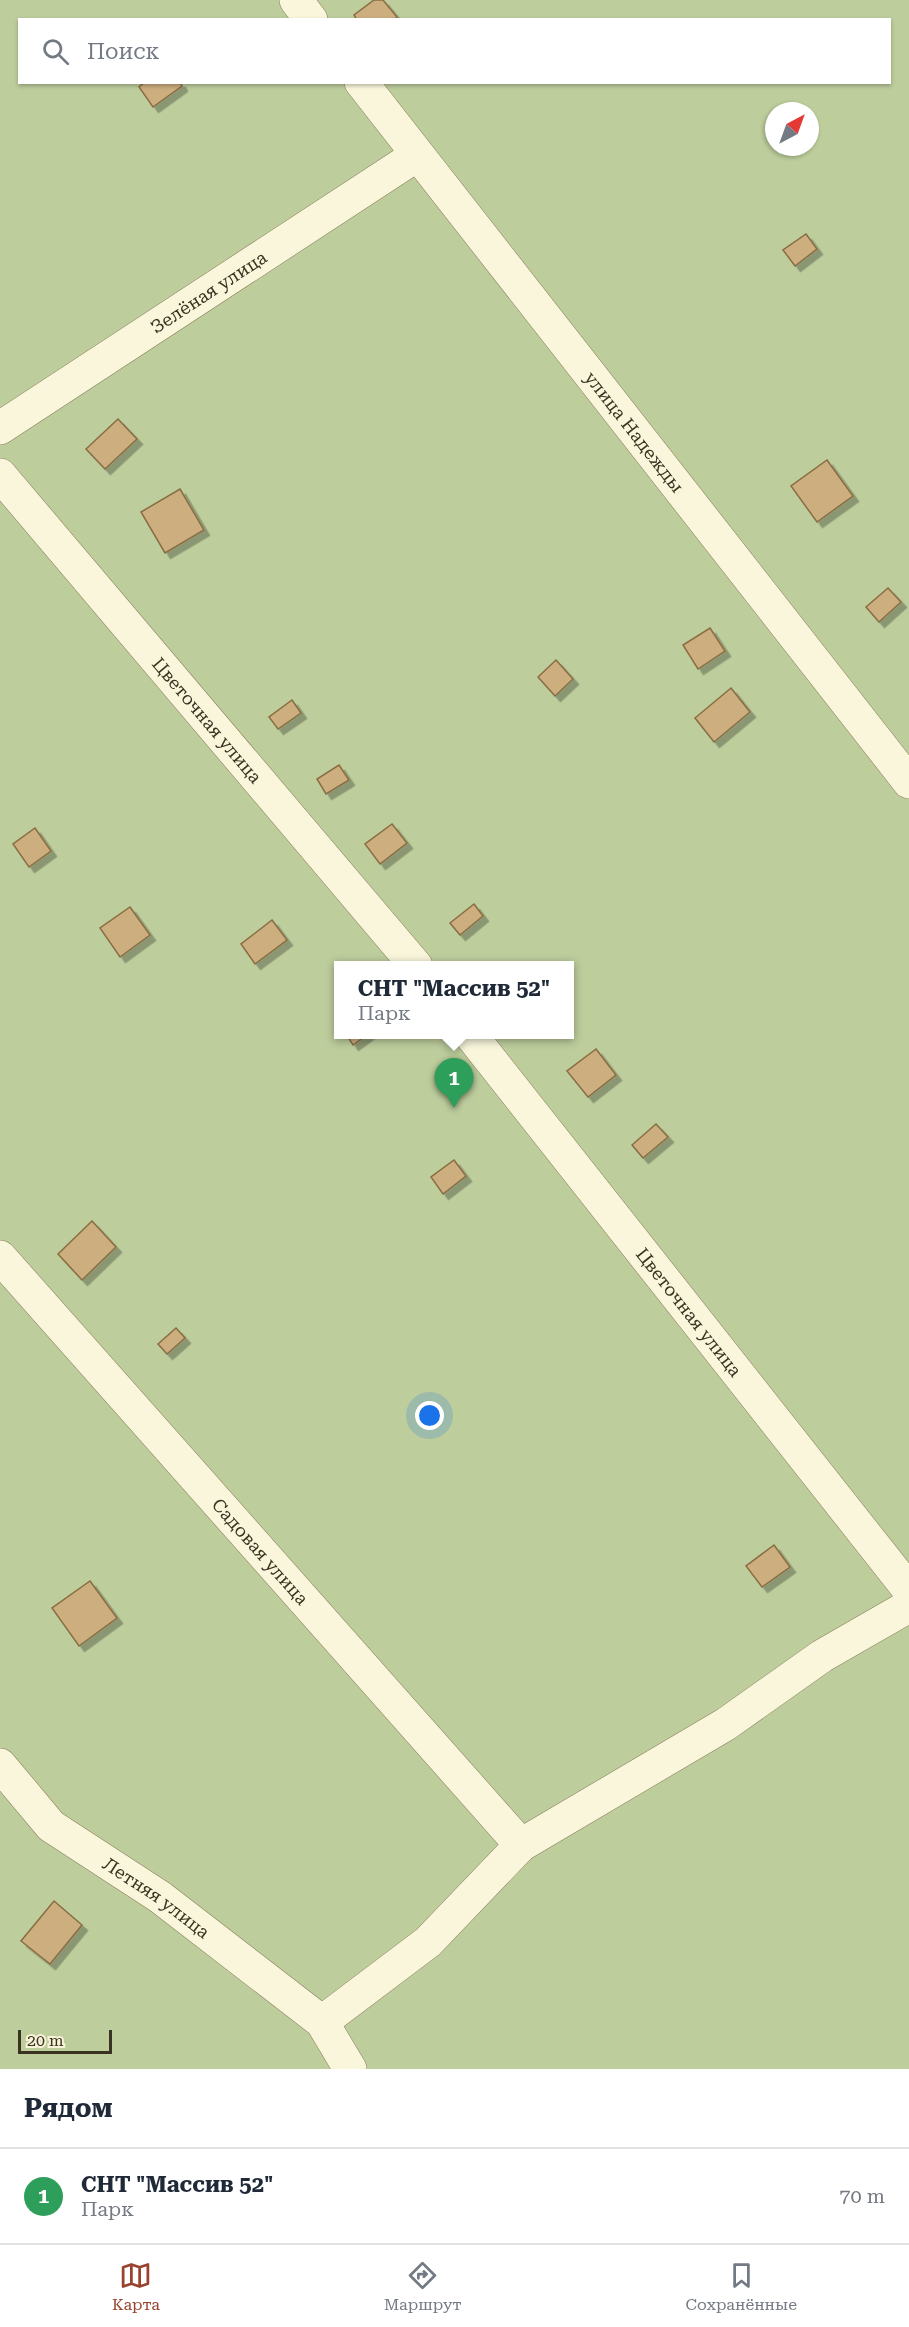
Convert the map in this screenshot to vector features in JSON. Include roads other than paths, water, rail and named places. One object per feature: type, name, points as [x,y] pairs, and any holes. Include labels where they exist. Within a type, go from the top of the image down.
[{"type":"lane","points":[[296,0],[310,18]]},
{"type":"lane","name":"улица Надежды","points":[[363,84],[909,782]]},
{"type":"lane","name":"Зелёная улица","points":[[0,428],[417,155]]},
{"type":"lane","name":"Цветочная улица","points":[[0,475],[412,961]]},
{"type":"lane","name":"Цветочная улица","points":[[473,1039],[909,1590]]},
{"type":"lane","name":"Садовая улица","points":[[0,1257],[521,1845]]},
{"type":"lane","points":[[350,2069],[322,2022],[428,1942],[521,1845],[726,1724],[822,1656],[909,1606]]},
{"type":"lane","name":"Летняя улица","points":[[0,1765],[51,1826],[160,1897],[322,2022]]},
{"type":"place","name":"СНТ \"Массив 52\"","points":[[454,1108]]}]
